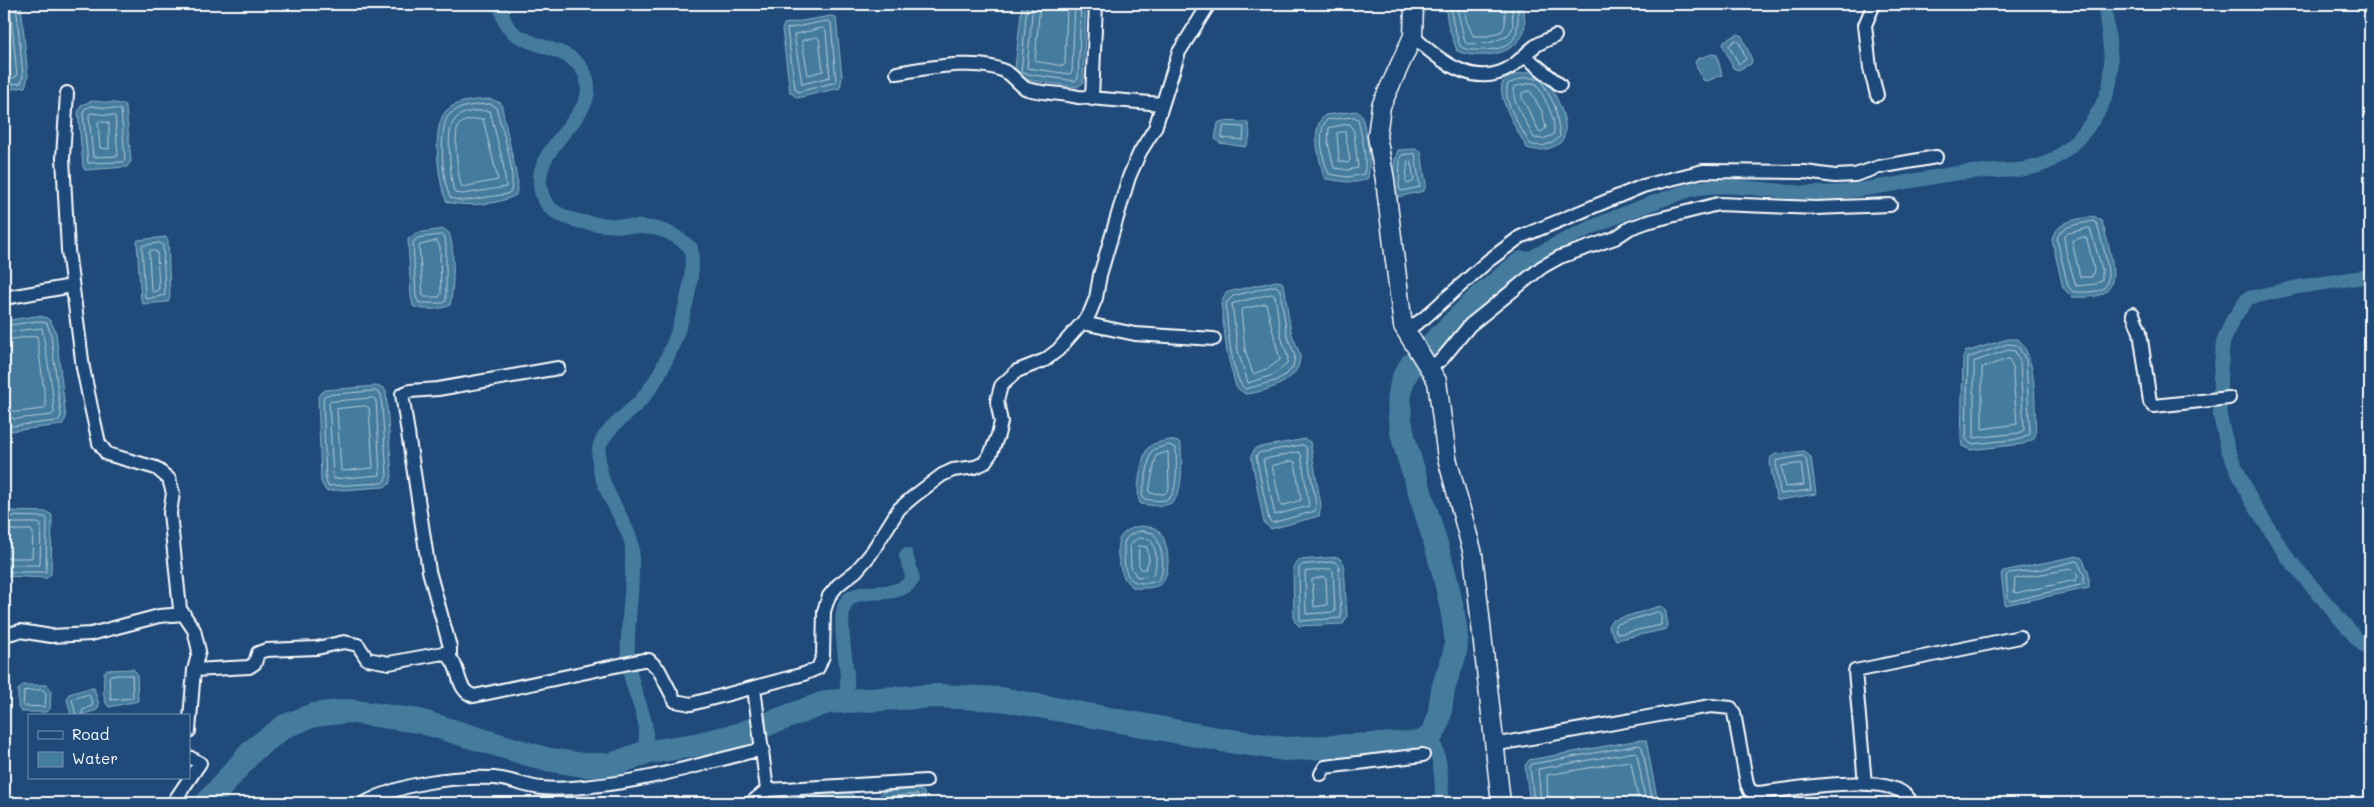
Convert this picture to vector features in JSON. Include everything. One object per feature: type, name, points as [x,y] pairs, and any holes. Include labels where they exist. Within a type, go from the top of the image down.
[{"type":"street","points":[[1092,99],[1096,4]]},
{"type":"street","points":[[194,670],[214,671],[249,667],[255,663],[258,653],[266,650],[301,649],[344,642],[358,646],[367,659],[389,663],[443,653],[450,656],[454,661],[463,690],[467,694],[474,696],[611,666],[649,660],[659,670],[670,694],[680,703],[705,702],[818,668],[823,656],[824,611],[829,596],[838,584],[856,571],[870,556],[899,509],[913,496],[942,475],[953,470],[976,467],[984,462],[991,453],[1001,422],[997,400],[1001,386],[1017,371],[1045,360],[1058,350],[1083,324],[1094,308],[1100,275],[1129,177],[1140,152],[1155,128],[1179,52],[1209,4]]},
{"type":"street","points":[[1414,4],[1412,36],[1381,106],[1377,126],[1407,334],[1437,381],[1447,458],[1476,572],[1501,803]]},
{"type":"street","points":[[1874,4],[1865,25],[1870,68],[1877,95]]},
{"type":"street","points":[[1412,36],[1436,58],[1455,69],[1470,73],[1492,74],[1509,68],[1525,56],[1534,46],[1555,36]]},
{"type":"street","points":[[1525,56],[1560,85]]},
{"type":"street","points":[[897,73],[954,66],[982,65],[1006,72],[1026,89],[1065,93],[1092,99],[1162,104]]},
{"type":"street","points":[[67,93],[63,158],[72,286],[82,368],[99,444],[107,454],[156,468],[169,479],[174,493],[170,513],[180,608],[194,630],[199,651],[194,670],[190,719]]},
{"type":"street","points":[[1407,334],[1488,261],[1520,237],[1643,186],[1703,171],[1805,172],[1835,176],[1855,175],[1879,167],[1936,157]]},
{"type":"street","points":[[1428,367],[1442,359],[1470,325],[1542,267],[1560,257],[1615,238],[1630,228],[1647,222],[1718,204],[1816,208],[1890,205]]},
{"type":"street","points":[[4,298],[72,286]]},
{"type":"street","points":[[2133,314],[2140,332],[2150,402],[2154,406],[2229,398]]},
{"type":"street","points":[[1083,324],[1136,334],[1214,339]]},
{"type":"street","points":[[450,656],[450,647],[429,571],[402,394],[410,391],[438,389],[558,368]]},
{"type":"street","points":[[4,635],[20,631],[50,636],[91,634],[159,616],[184,614]]},
{"type":"street","points":[[1866,784],[1855,670],[2020,637]]},
{"type":"street","points":[[754,688],[767,790]]},
{"type":"street","points":[[1494,745],[1672,712],[1722,706],[1731,708],[1734,713],[1747,784],[1750,790],[1758,793],[1833,785],[1888,785],[1899,789],[1909,797],[1911,803]]},
{"type":"street","points":[[364,803],[416,785],[451,780],[494,778],[542,788],[601,785],[638,780],[762,743]]},
{"type":"street","points":[[1321,774],[1325,768],[1423,755]]},
{"type":"street","points":[[190,758],[200,763],[190,778]]},
{"type":"street","points":[[173,803],[189,780]]},
{"type":"street","points":[[751,803],[767,790],[926,781]]},
{"type":"water","points":[[4,4],[21,4],[28,77],[25,87],[4,90]]},
{"type":"water","points":[[1022,4],[1086,4],[1083,83],[1077,87],[1020,79],[1016,74],[1015,68]]},
{"type":"water","points":[[1445,4],[1523,4],[1524,31],[1520,39],[1513,46],[1495,54],[1475,55],[1457,51],[1448,25]]},
{"type":"water","points":[[831,16],[836,17],[842,77],[840,88],[797,98],[790,92],[782,29],[784,24]]},
{"type":"water","points":[[1738,34],[1742,36],[1752,60],[1751,64],[1738,70],[1733,68],[1723,45],[1724,41]]},
{"type":"water","points":[[1712,54],[1717,55],[1722,75],[1707,81],[1703,80],[1695,63],[1697,59]]},
{"type":"water","points":[[1532,71],[1545,76],[1559,103],[1565,125],[1565,134],[1561,142],[1543,150],[1527,148],[1509,115],[1502,96],[1501,88],[1505,80]]},
{"type":"water","points":[[490,99],[501,103],[518,183],[516,195],[492,203],[455,204],[447,202],[439,170],[437,142],[441,119],[450,107],[467,101]]},
{"type":"water","points":[[92,101],[124,104],[131,161],[127,167],[85,170],[83,167],[78,112],[81,105]]},
{"type":"water","points":[[1356,111],[1362,115],[1367,138],[1369,154],[1368,178],[1358,182],[1326,179],[1323,175],[1317,144],[1320,121],[1325,115]]},
{"type":"water","points":[[1222,121],[1247,122],[1250,135],[1245,147],[1220,143],[1215,139],[1218,123]]},
{"type":"water","points":[[1416,149],[1421,151],[1426,184],[1424,191],[1398,197],[1394,187],[1394,174],[1398,150]]},
{"type":"water","points":[[2094,216],[2102,221],[2107,239],[2112,262],[2113,274],[2111,283],[2107,291],[2099,295],[2072,297],[2063,288],[2052,240],[2058,228],[2068,222]]},
{"type":"water","points":[[444,229],[449,233],[453,258],[450,305],[432,309],[417,308],[413,306],[411,297],[408,239],[416,233]]},
{"type":"water","points":[[166,237],[168,240],[170,297],[168,302],[143,304],[141,301],[138,240]]},
{"type":"water","points":[[1276,281],[1282,282],[1285,289],[1291,329],[1300,356],[1299,365],[1295,373],[1280,384],[1262,391],[1245,394],[1236,387],[1227,353],[1221,303],[1226,293]]},
{"type":"water","points":[[36,316],[47,318],[53,325],[56,333],[66,418],[62,425],[10,431],[4,425],[4,321]]},
{"type":"water","points":[[2008,339],[2018,339],[2029,358],[2035,396],[2036,433],[2034,439],[2023,444],[1970,450],[1962,446],[1961,439],[1963,358],[1965,352]]},
{"type":"water","points":[[376,386],[384,388],[386,392],[392,476],[390,484],[384,487],[326,491],[321,482],[318,396],[325,390]]},
{"type":"water","points":[[1305,439],[1310,442],[1321,505],[1319,516],[1271,529],[1264,523],[1251,456],[1255,448]]},
{"type":"water","points":[[1169,440],[1179,442],[1181,445],[1181,480],[1176,497],[1172,503],[1162,506],[1141,504],[1138,486],[1145,453],[1152,444]]},
{"type":"water","points":[[1804,451],[1811,457],[1816,494],[1779,500],[1776,498],[1770,463],[1771,457],[1776,454]]},
{"type":"water","points":[[4,512],[47,512],[52,515],[51,574],[47,578],[4,576]]},
{"type":"water","points":[[1142,526],[1155,528],[1161,533],[1168,555],[1167,571],[1162,583],[1151,587],[1134,588],[1125,580],[1122,574],[1118,543],[1124,533]]},
{"type":"water","points":[[2077,556],[2082,558],[2089,573],[2089,588],[2005,605],[2001,574],[2003,571]]},
{"type":"water","points":[[1338,557],[1344,563],[1347,617],[1343,624],[1299,626],[1294,621],[1293,567],[1299,560]]},
{"type":"water","points":[[1660,606],[1665,608],[1667,629],[1616,640],[1608,626],[1611,621]]},
{"type":"water","points":[[133,669],[137,673],[138,701],[109,707],[104,696],[104,673],[106,670]]},
{"type":"water","points":[[23,685],[47,685],[51,690],[50,709],[46,712],[22,712],[18,708],[18,690]]},
{"type":"water","points":[[94,688],[99,705],[97,710],[84,714],[71,714],[67,699],[69,694]]},
{"type":"water","points":[[1646,740],[1658,803],[1530,803],[1525,766],[1529,760]]},
{"type":"water","points":[[918,789],[924,792],[925,803],[877,803],[877,799],[882,792]]},
{"type":"water","points":[[849,792],[854,796],[854,803],[774,803],[775,799]]},
{"type":"waterway","points":[[501,4],[504,20],[511,30],[522,38],[573,59],[582,69],[588,86],[586,101],[544,161],[540,178],[543,197],[551,208],[563,216],[578,221],[663,230],[676,236],[691,248],[692,265],[686,306],[671,348],[652,385],[642,399],[605,436],[599,449],[601,474],[632,544],[628,658],[632,683],[645,723],[644,753]]},
{"type":"waterway","points":[[1522,263],[1574,235],[1649,204],[1696,189],[1727,187],[1828,193],[1866,189],[1959,173],[2019,170],[2042,165],[2070,147],[2086,130],[2099,110],[2108,90],[2111,70],[2105,4]]},
{"type":"waterway","points":[[207,803],[253,750],[285,726],[314,715],[348,711],[419,721],[545,759],[583,765],[611,765],[644,753],[700,744],[738,735],[827,702],[937,696],[1001,699],[1223,740],[1285,749],[1419,743],[1431,736],[1435,730],[1442,695],[1455,651],[1456,636],[1454,618],[1441,563],[1401,428],[1399,401],[1402,384],[1412,364],[1479,298],[1522,263]]},
{"type":"waterway","points":[[2370,276],[2298,287],[2248,298],[2232,321],[2223,343],[2220,378],[2220,416],[2228,450],[2251,500],[2287,557],[2358,640],[2370,651]]},
{"type":"waterway","points":[[845,701],[847,681],[842,625],[845,605],[849,599],[856,595],[890,592],[907,586],[913,579],[906,555]]},
{"type":"waterway","points":[[1431,735],[1440,769],[1442,803]]}]
